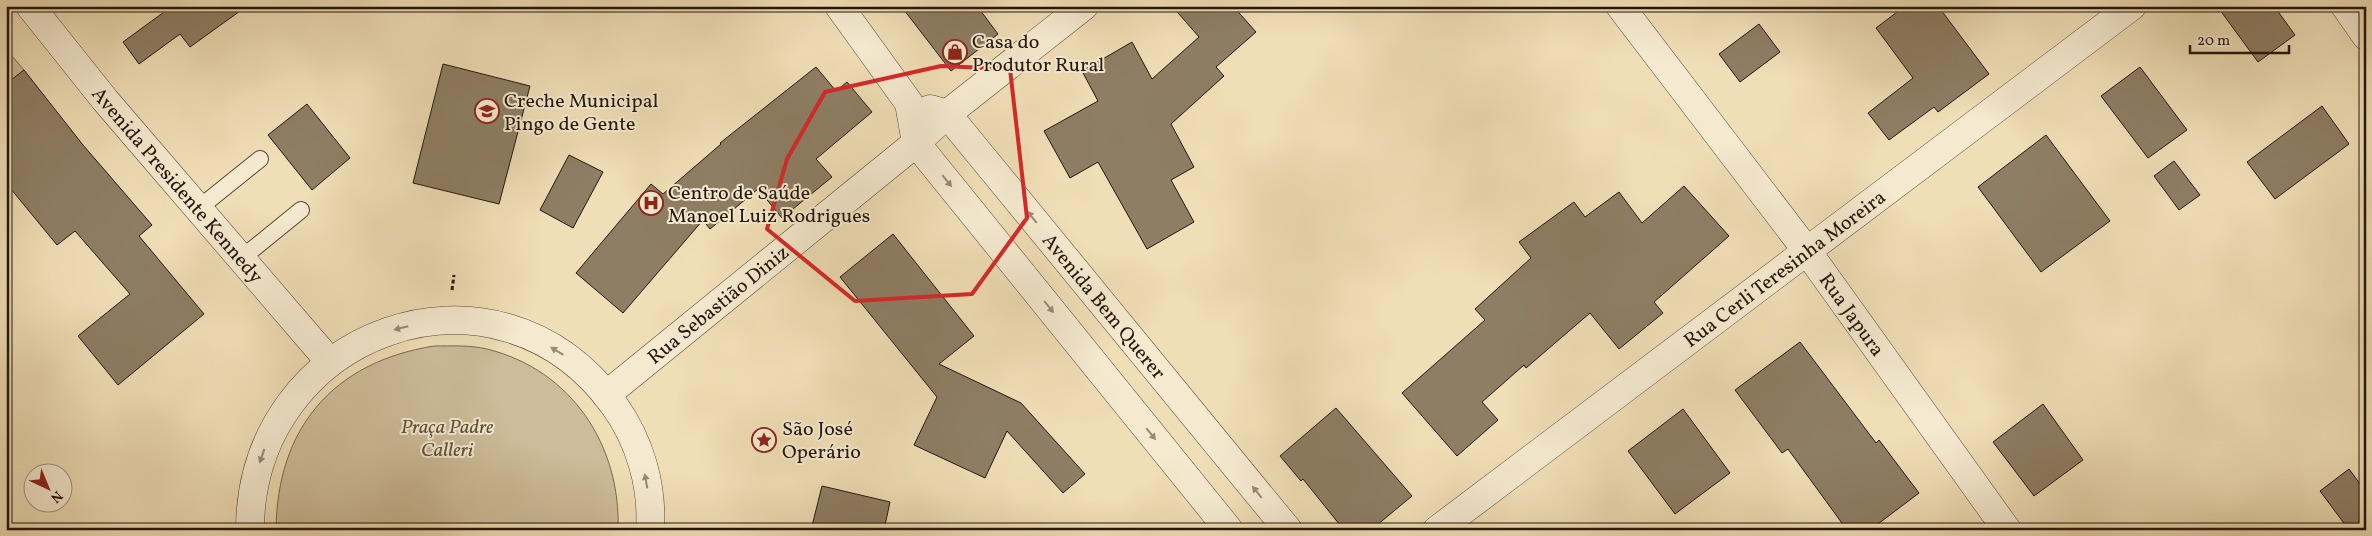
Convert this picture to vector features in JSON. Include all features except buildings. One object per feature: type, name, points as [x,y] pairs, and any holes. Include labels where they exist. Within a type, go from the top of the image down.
[{"type":"street","name":"Avenida Presidente Kennedy","points":[[30,6],[105,100],[330,362]]},
{"type":"street","points":[[839,6],[909,103],[916,143],[1229,530]]},
{"type":"street","name":"Rua Sebastião Diniz","points":[[606,395],[916,143],[947,114],[1084,6]]},
{"type":"street","name":"Rua Japura","points":[[1620,6],[1807,251],[2007,530]]},
{"type":"street","name":"Rua Cerli Teresinha Moreira","points":[[1437,530],[2132,6]]},
{"type":"street","points":[[2345,6],[2366,36]]},
{"type":"street","points":[[909,103],[947,114]]},
{"type":"street","name":"Avenida Bem Querer","points":[[947,114],[1288,530]]},
{"type":"street","points":[[250,530],[254,486],[268,439],[288,404],[330,362],[372,337],[394,329],[442,321],[465,321],[519,332],[544,343],[588,375],[606,395],[628,427],[642,463],[649,501],[650,530]]},
{"type":"lane","points":[[199,208],[260,159]]},
{"type":"lane","points":[[242,258],[301,210]]},
{"type":"highlighted area","points":[[941,66],[1010,69],[1027,218],[972,294],[855,301],[767,229],[787,159],[825,92]]},
{"type":"green space","points":[[6,49],[24,70],[6,84]]},
{"type":"green space","name":"Praça Padre Calleri","points":[[434,346],[481,348],[517,359],[544,374],[567,393],[586,416],[600,441],[611,469],[617,499],[618,530],[276,530],[279,493],[287,460],[300,431],[317,406],[340,384],[367,367],[398,354]]},
{"type":"place","name":"Casa do Produtor Rural","points":[[955,52]]},
{"type":"place","name":"Creche Municipal Pingo de Gente","points":[[487,111]]},
{"type":"place","name":"Centro de Saúde Manoel Luiz Rodrigues","points":[[651,203]]},
{"type":"place","name":"São José Operário","points":[[764,440]]}]
